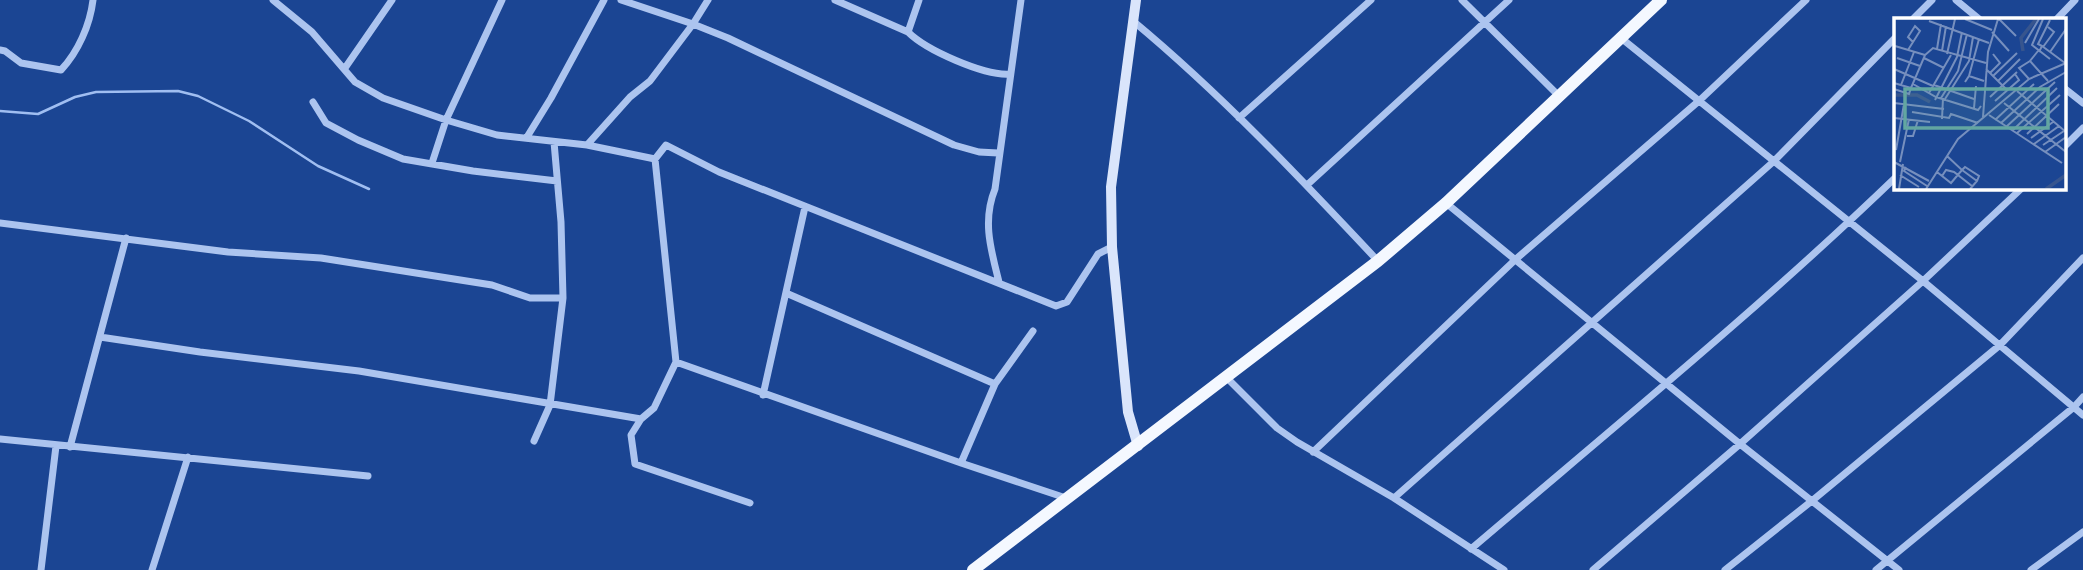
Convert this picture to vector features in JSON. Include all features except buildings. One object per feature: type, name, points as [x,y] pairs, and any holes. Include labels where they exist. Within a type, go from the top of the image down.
[{"type":"main road","points":[[973,570],[1378,261],[1446,203],[1661,0]]},
{"type":"street","points":[[0,50],[20,63],[61,71],[71,60],[91,14],[93,0]]},
{"type":"street","points":[[273,0],[312,32],[355,82],[383,98],[497,135],[527,136],[587,145],[654,159]]},
{"type":"street","points":[[345,68],[392,0]]},
{"type":"street","points":[[432,163],[446,120],[502,0]]},
{"type":"street","points":[[527,136],[551,98],[604,0]]},
{"type":"street","points":[[621,0],[693,24],[954,145],[979,152],[999,153]]},
{"type":"street","points":[[587,145],[630,97],[650,81],[708,0]]},
{"type":"street","points":[[835,0],[908,32],[917,41],[962,62],[989,72],[1010,74]]},
{"type":"street","points":[[908,32],[919,0]]},
{"type":"street","points":[[999,282],[988,238],[989,204],[995,189],[1021,0]]},
{"type":"street","points":[[1136,0],[1111,187],[1112,247],[1128,412],[1138,446]]},
{"type":"street","points":[[1239,118],[1371,0]]},
{"type":"street","points":[[1462,0],[1558,95]]},
{"type":"street","points":[[1307,185],[1508,0]]},
{"type":"street","points":[[1313,452],[1516,259],[1700,100],[1806,0]]},
{"type":"street","points":[[1914,18],[1932,0]]},
{"type":"street","points":[[1956,0],[1978,18]]},
{"type":"street","points":[[2058,18],[2075,0]]},
{"type":"street","points":[[1133,21],[1239,118],[1378,261]]},
{"type":"street","points":[[1621,38],[1923,281],[2083,415]]},
{"type":"street","points":[[1394,498],[1590,321],[1773,162],[1894,39]]},
{"type":"street","points":[[2066,90],[2083,103]]},
{"type":"street","points":[[313,102],[326,123],[402,159],[557,181]]},
{"type":"street","points":[[2066,145],[2083,128]]},
{"type":"street","points":[[534,441],[550,405],[563,299],[561,222],[554,142]]},
{"type":"street","points":[[750,503],[635,464],[631,435],[641,419],[654,408],[676,362],[654,159],[666,145],[701,164],[1056,306],[1067,302],[1098,254],[1112,247]]},
{"type":"street","points":[[1471,549],[1665,383],[1849,222],[1894,179]]},
{"type":"street","points":[[1593,570],[1740,444],[1923,281],[2021,189]]},
{"type":"street","points":[[1446,203],[1740,444],[1899,570]]},
{"type":"street","points":[[762,394],[805,206]]},
{"type":"street","points":[[0,223],[229,252],[321,258],[492,285],[530,298],[563,299]]},
{"type":"street","points":[[70,447],[126,238]]},
{"type":"street","points":[[1725,570],[2000,345],[2083,258]]},
{"type":"street","points":[[786,293],[995,384]]},
{"type":"street","points":[[961,463],[995,384],[1033,331]]},
{"type":"street","points":[[100,337],[359,371],[641,419]]},
{"type":"street","points":[[676,362],[1069,499]]},
{"type":"street","points":[[1226,377],[1277,428],[1313,452],[1394,498],[1504,570]]},
{"type":"street","points":[[1876,570],[2083,397]]},
{"type":"street","points":[[0,439],[368,476]]},
{"type":"street","points":[[41,570],[56,446]]},
{"type":"street","points":[[152,570],[188,457]]},
{"type":"street","points":[[2031,570],[2083,532]]},
{"type":"waterway","points":[[0,111],[38,114],[75,97],[96,92],[178,91],[198,96],[249,121],[318,166],[369,189]]}]
